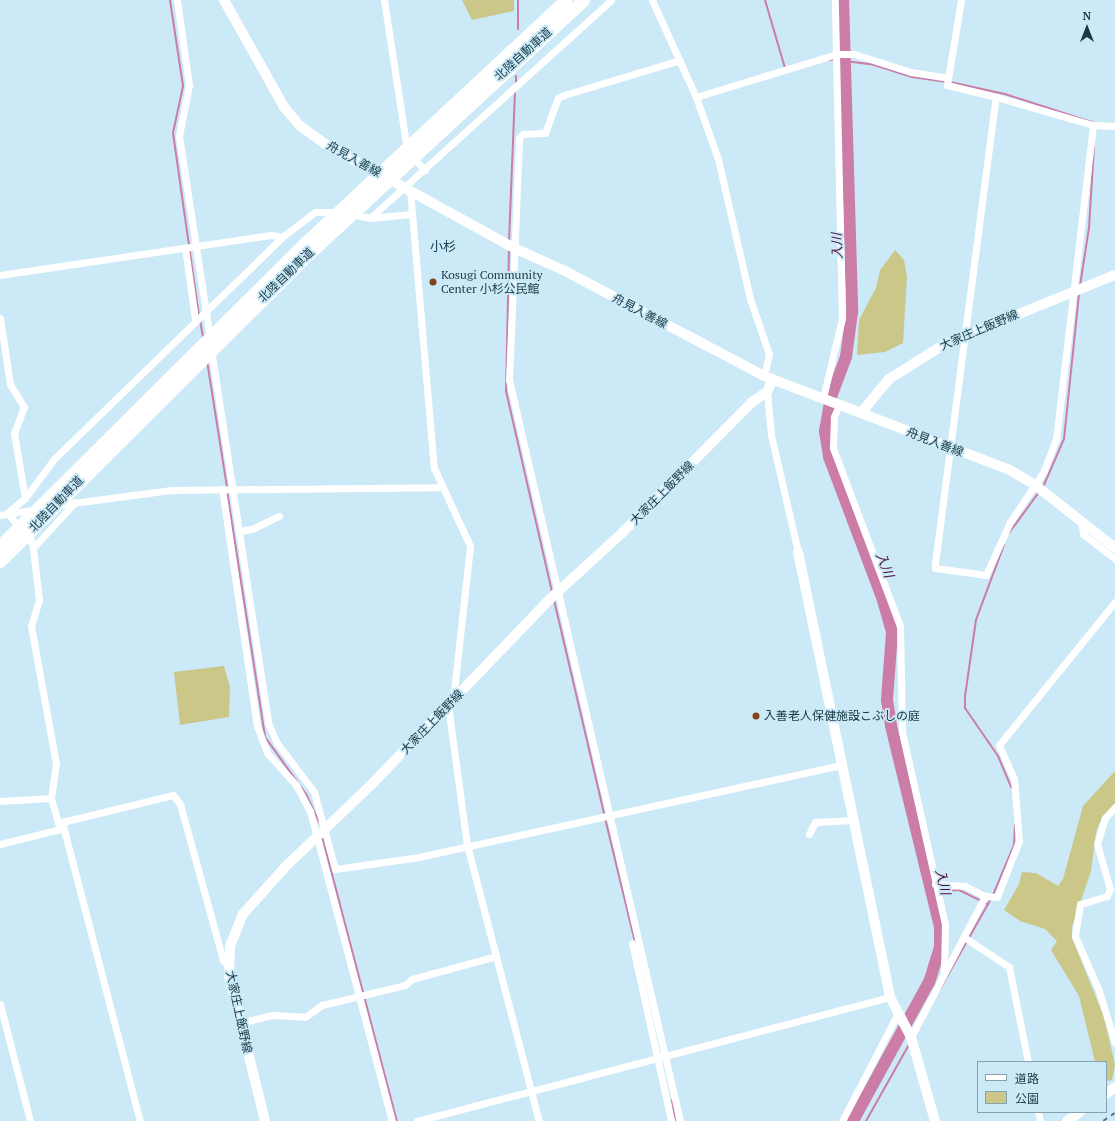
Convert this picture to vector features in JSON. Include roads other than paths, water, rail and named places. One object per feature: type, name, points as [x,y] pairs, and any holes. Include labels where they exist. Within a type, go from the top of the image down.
[{"type":"highway","name":"北陸自動車道","points":[[0,561],[15,538],[65,486],[196,356],[222,322],[304,250],[422,140],[566,0]]},
{"type":"highway","name":"北陸自動車道","points":[[422,140],[583,0]]},
{"type":"highway","name":"北陸自動車道","points":[[196,356],[224,336],[304,250]]},
{"type":"highway","name":"北陸自動車道","points":[[0,546],[15,538]]},
{"type":"main road","name":"舟見入善線","points":[[224,0],[271,85],[299,125],[325,144],[514,248],[565,271],[768,378],[999,466],[1035,485],[1115,548]]},
{"type":"main road","name":"大家庄上飯野線","points":[[861,413],[889,379],[931,351],[963,336],[1115,275]]},
{"type":"main road","points":[[767,392],[768,378]]},
{"type":"main road","name":"大家庄上飯野線","points":[[265,1121],[240,1023],[229,966],[232,938],[243,914],[322,831],[555,594],[664,490],[752,402],[767,392]]},
{"type":"main road","points":[[798,552],[852,820],[890,997],[910,1034],[935,1121]]},
{"type":"main road","points":[[1107,1093],[1115,1087]]},
{"type":"main road","points":[[1067,1121],[1079,1113]]},
{"type":"street","points":[[176,0],[189,84],[179,136],[268,723],[277,743],[314,792],[322,831],[326,870],[392,1121]]},
{"type":"street","points":[[384,0],[408,152],[425,170]]},
{"type":"street","points":[[370,218],[407,189],[425,170],[611,0]]},
{"type":"street","points":[[652,0],[696,97],[718,159],[750,299],[764,336],[768,354],[768,378]]},
{"type":"street","points":[[823,398],[840,341],[842,318],[836,0]]},
{"type":"street","points":[[961,0],[947,85],[996,97],[1093,125],[1115,126]]},
{"type":"street","points":[[696,97],[837,54],[851,54],[911,72],[948,78]]},
{"type":"street","points":[[680,60],[564,95],[558,98],[545,133],[523,134],[519,138],[509,380],[555,594],[668,1054],[680,1121]]},
{"type":"street","points":[[996,97],[963,336],[935,568],[986,575],[1010,522],[1035,485],[1050,458],[1056,439],[1072,292],[1093,125]]},
{"type":"street","points":[[407,189],[412,214],[432,454],[441,487],[470,546],[450,702],[467,845],[539,1121]]},
{"type":"street","points":[[4,514],[25,498],[54,459],[195,319],[282,237],[315,212],[325,209],[370,218],[412,214]]},
{"type":"street","points":[[0,275],[271,235],[282,237]]},
{"type":"street","points":[[185,248],[195,319]]},
{"type":"street","points":[[0,318],[10,384],[24,407],[14,433],[25,498]]},
{"type":"street","points":[[767,392],[771,434],[798,552]]},
{"type":"street","points":[[839,405],[834,417],[833,448],[898,617],[902,732],[945,925],[944,970]]},
{"type":"street","points":[[4,514],[149,491],[232,488],[441,487]]},
{"type":"street","points":[[222,489],[257,726],[268,754],[305,801],[322,831],[335,869]]},
{"type":"street","points":[[33,548],[75,502]]},
{"type":"street","points":[[4,514],[31,540],[33,548],[39,600],[32,626],[56,763],[51,798],[58,823],[63,825],[140,1121]]},
{"type":"street","points":[[239,531],[252,529],[279,516]]},
{"type":"street","points":[[1081,520],[1083,534],[1115,559]]},
{"type":"street","points":[[935,884],[965,886],[985,896],[997,897],[1019,841],[1014,779],[999,745],[1115,602]]},
{"type":"street","points":[[326,870],[418,858],[467,845],[841,765]]},
{"type":"street","points":[[0,844],[173,795],[180,804],[223,960],[229,966]]},
{"type":"street","points":[[0,801],[51,798]]},
{"type":"street","points":[[1115,807],[1105,818],[1097,844],[1113,890],[1107,896],[1080,904],[1075,936],[1099,991],[1115,1043]]},
{"type":"street","points":[[810,834],[815,822],[852,820]]},
{"type":"street","points":[[910,1034],[985,896]]},
{"type":"street","points":[[964,937],[1009,967],[1028,1061]]},
{"type":"street","points":[[632,943],[671,1121]]},
{"type":"street","points":[[240,1023],[272,1015],[305,1017],[322,1005],[405,985],[412,979],[496,956]]},
{"type":"street","points":[[416,1121],[890,997]]},
{"type":"street","points":[[0,1004],[30,1121]]},
{"type":"street","points":[[842,1121],[899,1016]]},
{"type":"waterway","points":[[170,0],[183,86],[173,133],[199,315]]},
{"type":"waterway","points":[[518,0],[518,29]]},
{"type":"waterway","points":[[765,0],[785,68]]},
{"type":"waterway","name":"入川","points":[[843,0],[852,312],[846,357],[831,397],[825,431],[829,457],[882,597],[892,633],[887,700],[891,726],[940,927],[940,947],[929,982],[853,1121]]},
{"type":"waterway","points":[[830,60],[845,58]]},
{"type":"waterway","points":[[845,61],[871,64],[912,77],[946,82]]},
{"type":"waterway","points":[[516,76],[516,84]]},
{"type":"waterway","points":[[950,82],[1005,94],[1095,123]]},
{"type":"waterway","points":[[509,241],[515,90]]},
{"type":"waterway","points":[[1080,286],[1089,228],[1094,146]]},
{"type":"waterway","points":[[509,250],[506,391],[552,592]]},
{"type":"waterway","points":[[1043,487],[1064,439],[1079,293]]},
{"type":"waterway","points":[[200,320],[203,337]]},
{"type":"waterway","points":[[207,361],[227,487]]},
{"type":"waterway","points":[[227,491],[265,737],[306,794],[319,822]]},
{"type":"waterway","points":[[1009,533],[1039,492]]},
{"type":"waterway","points":[[1004,545],[976,620],[965,696],[965,708],[998,756],[1011,787]]},
{"type":"waterway","points":[[554,600],[604,814]]},
{"type":"waterway","points":[[605,818],[635,942]]},
{"type":"waterway","points":[[993,895],[1014,845],[1015,825]]},
{"type":"waterway","points":[[322,836],[397,1121]]},
{"type":"waterway","points":[[930,893],[959,890],[988,904]]},
{"type":"waterway","points":[[940,989],[991,899]]},
{"type":"waterway","points":[[866,1121],[910,1043]]},
{"type":"waterway","points":[[672,1100],[675,1121]]},
{"type":"railway","points":[[1103,1121],[1115,1113]]},
{"type":"place","name":"Kosugi Community Center 小杉公民館","points":[[433,282]]},
{"type":"place","name":"入善老人保健施設こぶしの庭","points":[[756,716]]},
{"type":"district","name":"小杉","points":[[443,246]]}]
